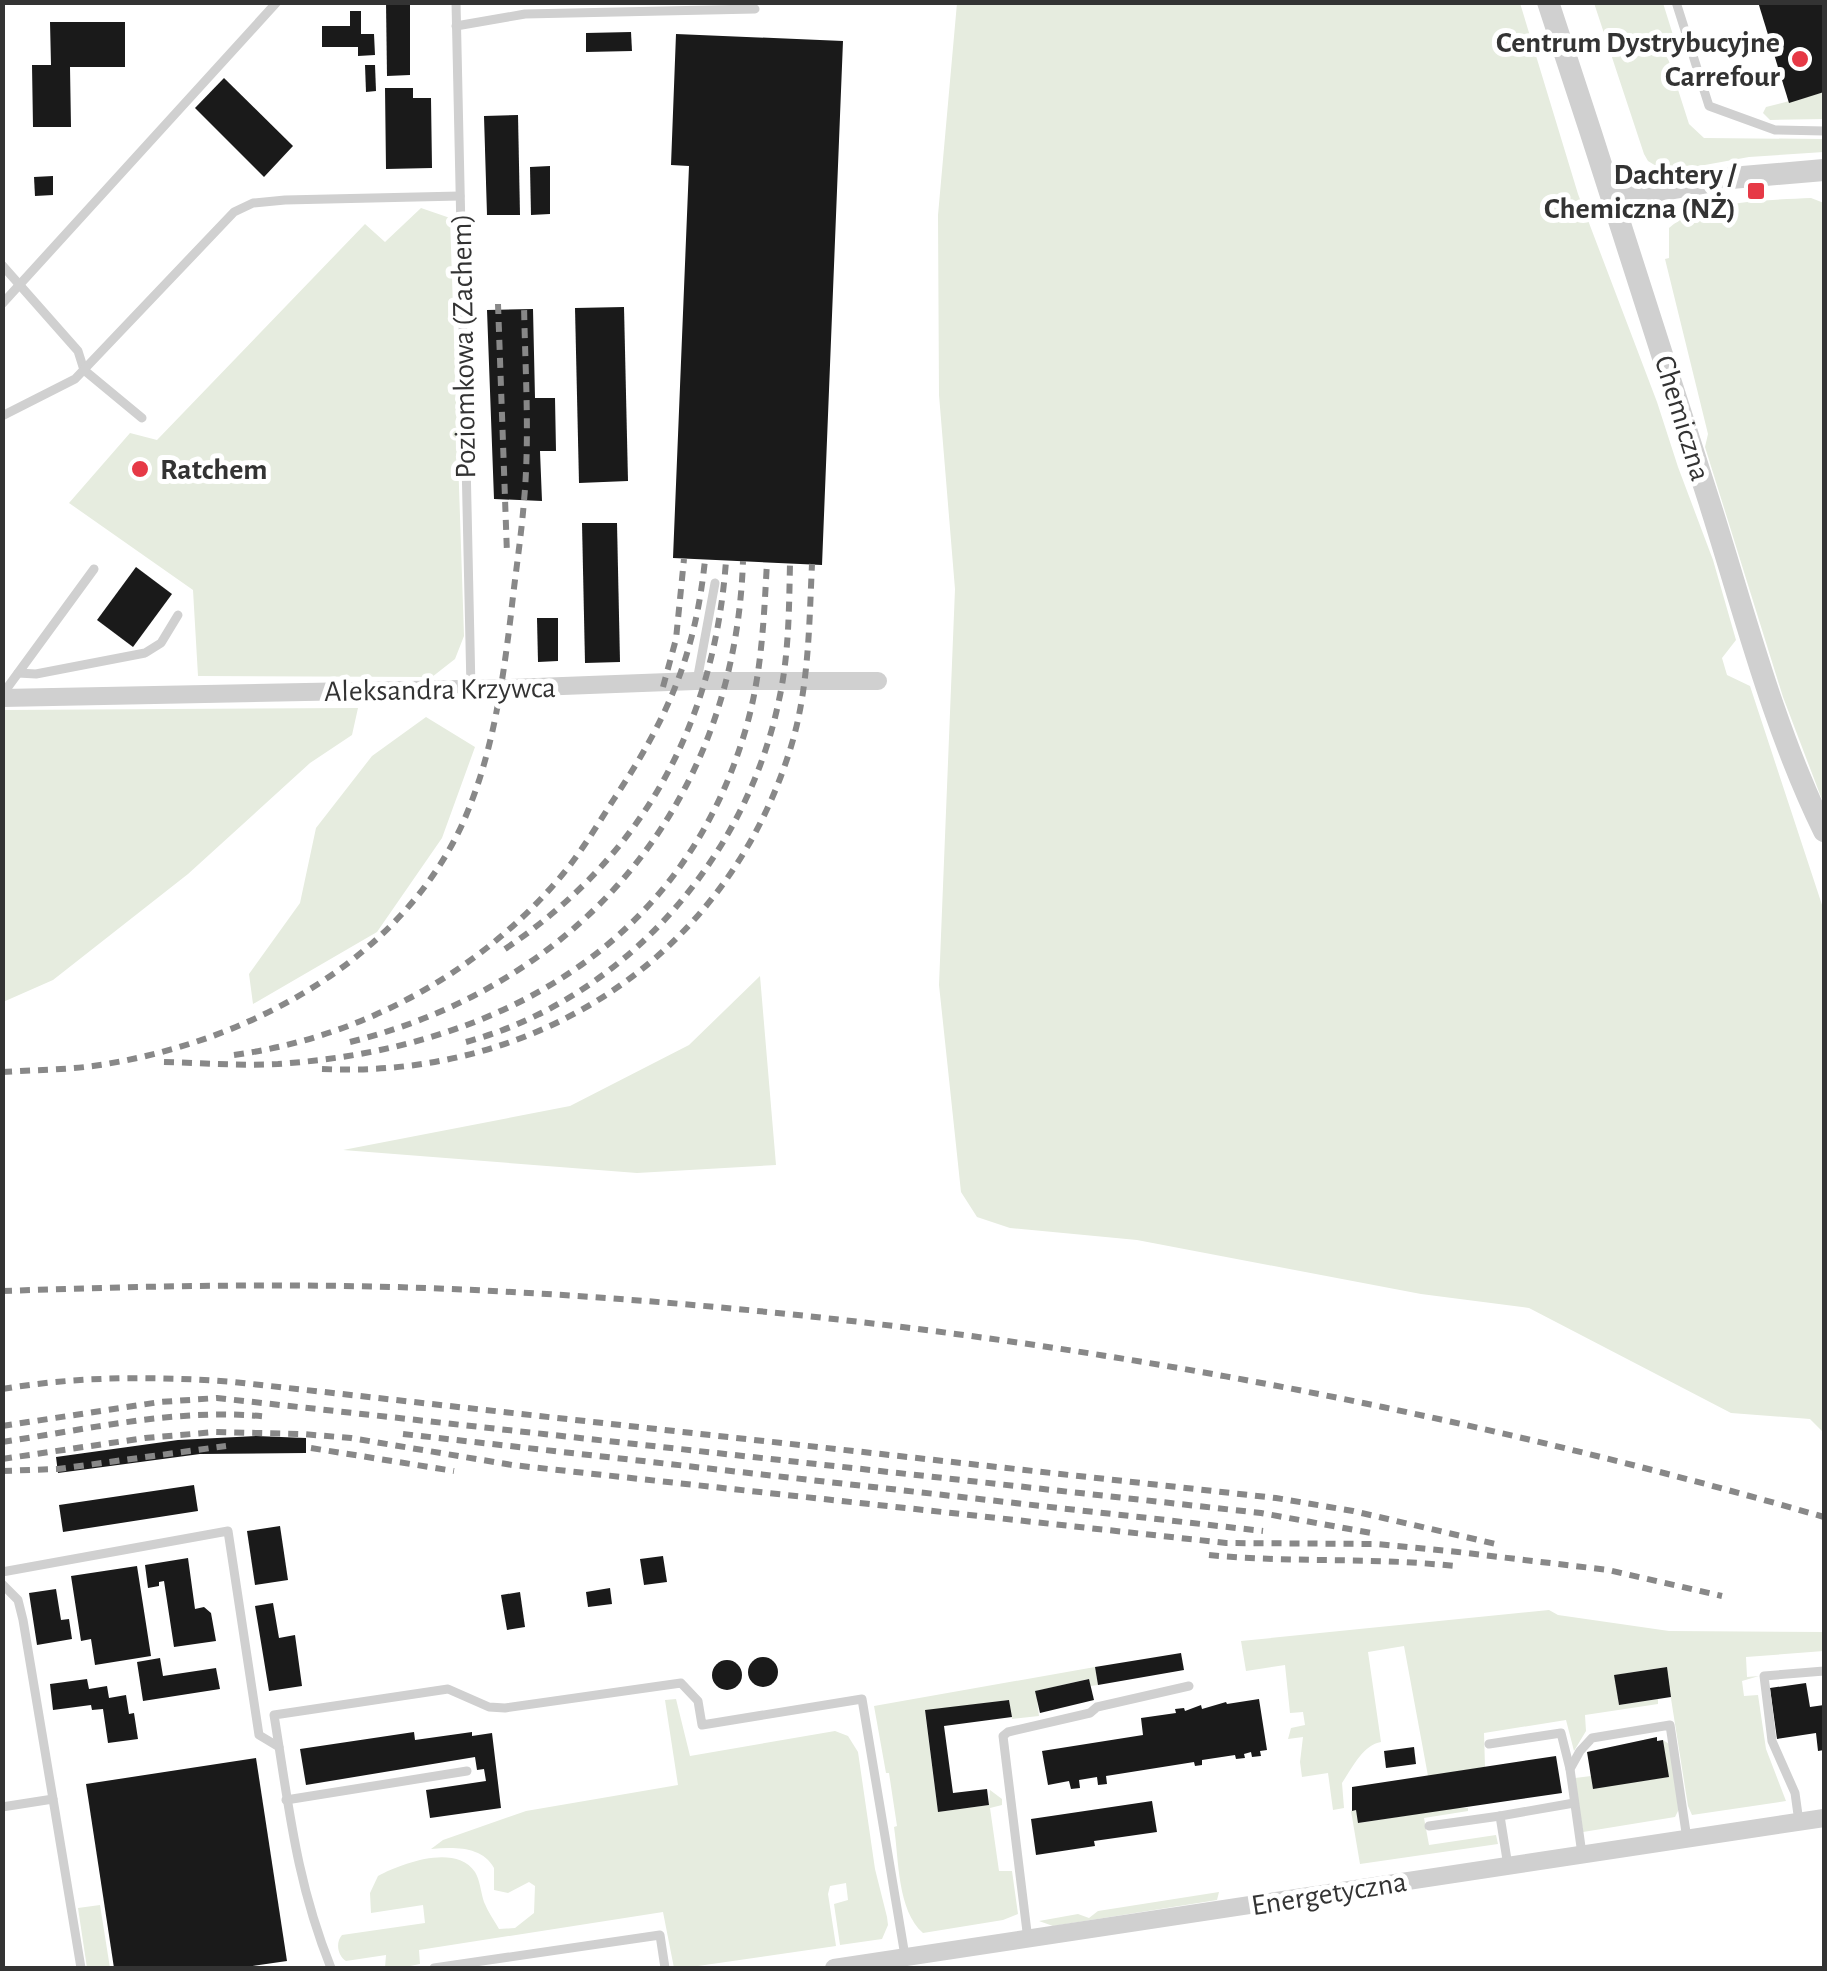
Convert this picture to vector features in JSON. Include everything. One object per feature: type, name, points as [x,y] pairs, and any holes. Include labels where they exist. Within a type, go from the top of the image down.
[{"type":"street","name":"Chemiczna","points":[[1548,2],[1758,657],[1824,831]]},
{"type":"street","points":[[1612,200],[1731,178],[1824,170]]},
{"type":"street","name":"Aleksandra Krzywca","points":[[2,696],[696,681],[878,681]]},
{"type":"street","name":"Energetyczna","points":[[834,1968],[1824,1818]]},
{"type":"lane","points":[[2,304],[277,2]]},
{"type":"lane","name":"Poziomkowa (Zachem)","points":[[456,2],[471,688]]},
{"type":"lane","points":[[1676,2],[1709,106],[1775,130],[1824,131]]},
{"type":"lane","points":[[456,26],[525,14],[755,9]]},
{"type":"lane","points":[[2,416],[74,379],[234,212],[253,203],[285,200],[460,196]]},
{"type":"lane","points":[[2,265],[78,350],[84,370],[142,418]]},
{"type":"lane","points":[[2,696],[94,569]]},
{"type":"lane","points":[[696,681],[715,583]]},
{"type":"lane","points":[[18,673],[36,674],[145,653],[161,643],[178,615]]},
{"type":"lane","points":[[2,1572],[228,1532],[259,1735],[279,1747]]},
{"type":"lane","points":[[2,1584],[18,1600],[81,1968]]},
{"type":"lane","points":[[1799,1822],[1795,1793],[1772,1741],[1764,1676],[1824,1671]]},
{"type":"lane","points":[[331,1968],[311,1918],[286,1800],[274,1716],[448,1689],[489,1706],[505,1708],[681,1683],[698,1702],[702,1725],[862,1699],[906,1958]]},
{"type":"lane","points":[[1028,1940],[1003,1736],[1090,1713],[1098,1707],[1189,1686]]},
{"type":"lane","points":[[1570,1769],[1592,1738],[1670,1726],[1687,1839]]},
{"type":"lane","points":[[1489,1744],[1561,1733],[1582,1854]]},
{"type":"lane","points":[[286,1800],[466,1770]]},
{"type":"lane","points":[[2,1807],[53,1799]]},
{"type":"lane","points":[[1429,1826],[1574,1804]]},
{"type":"lane","points":[[1500,1816],[1508,1866]]},
{"type":"lane","points":[[434,1968],[660,1935],[665,1968]]},
{"type":"shaded area","points":[[957,3],[1520,3],[1578,194],[1713,560],[1736,640],[1722,658],[1727,675],[1750,686],[1824,911],[1824,1433],[1810,1419],[1731,1413],[1529,1308],[1421,1294],[1137,1240],[1010,1228],[977,1217],[961,1192],[939,985],[955,589],[939,395],[938,215]]},
{"type":"shaded area","points":[[1594,3],[1663,3],[1673,35],[1665,49],[1689,124],[1704,138],[1824,139],[1824,152],[1749,157],[1666,172],[1648,161]]},
{"type":"shaded area","points":[[1824,92],[1824,119],[1770,120],[1763,113],[1766,107]]},
{"type":"shaded area","points":[[1811,198],[1824,203],[1824,805],[1783,697],[1705,447],[1708,434],[1665,259],[1669,258],[1669,228],[1698,212],[1736,203]]},
{"type":"shaded area","points":[[421,208],[450,218],[464,636],[455,659],[432,677],[198,676],[193,590],[69,503],[130,433],[157,440],[365,224],[385,242]]},
{"type":"shaded area","points":[[358,708],[352,735],[310,763],[188,874],[53,980],[3,1002],[3,710]]},
{"type":"shaded area","points":[[426,717],[475,747],[442,838],[377,932],[253,1004],[249,974],[300,903],[316,828],[372,756]]},
{"type":"shaded area","points":[[760,976],[776,1165],[637,1173],[343,1150],[570,1106],[689,1045]]},
{"type":"shaded area","points":[[1549,1610],[1558,1615],[1669,1631],[1824,1632],[1824,1651],[1746,1657],[1747,1677],[1759,1676],[1742,1681],[1744,1696],[1758,1695],[1766,1749],[1786,1801],[1692,1815],[1666,1667],[1615,1675],[1619,1705],[1658,1699],[1658,1704],[1585,1715],[1586,1731],[1574,1751],[1566,1720],[1484,1733],[1485,1767],[1428,1776],[1404,1646],[1368,1652],[1381,1742],[1363,1752],[1354,1764],[1342,1783],[1344,1808],[1333,1810],[1328,1773],[1302,1777],[1303,1737],[1288,1739],[1291,1728],[1305,1725],[1303,1712],[1290,1713],[1285,1665],[1246,1671],[1241,1641]]},
{"type":"shaded area","points":[[1095,1667],[1098,1685],[1091,1686],[1088,1679],[1036,1691],[1039,1716],[1012,1719],[1009,1700],[925,1711],[938,1812],[989,1805],[990,1790],[1002,1799],[1002,1805],[990,1808],[999,1871],[1012,1871],[1018,1914],[923,1933],[914,1923],[904,1898],[889,1773],[874,1706]]},
{"type":"shaded area","points":[[676,1699],[690,1756],[835,1731],[848,1736],[858,1752],[875,1869],[887,1917],[882,1939],[840,1945],[834,1904],[848,1900],[846,1883],[830,1886],[828,1894],[836,1946],[684,1968],[674,1968],[663,1912],[419,1950],[420,1964],[409,1968],[385,1968],[386,1955],[346,1961],[341,1956],[338,1945],[342,1935],[425,1923],[423,1905],[371,1913],[370,1893],[378,1876],[428,1859],[442,1857],[466,1863],[477,1875],[484,1902],[499,1929],[515,1928],[534,1913],[535,1886],[529,1882],[508,1893],[494,1890],[494,1868],[482,1855],[458,1848],[431,1849],[443,1840],[526,1811],[678,1785],[665,1700]]},
{"type":"shaded area","points":[[1663,1740],[1669,1744],[1679,1809],[1675,1817],[1583,1832],[1575,1778],[1591,1776],[1593,1788],[1668,1777]]},
{"type":"shaded area","points":[[1453,1808],[1468,1811],[1424,1818],[1429,1845],[1496,1835],[1498,1844],[1360,1864],[1351,1811],[1356,1810],[1359,1823]]},
{"type":"shaded area","points":[[1219,1892],[1217,1900],[1053,1926],[1039,1921],[1078,1914],[1089,1918],[1098,1911]]},
{"type":"shaded area","points":[[100,1905],[110,1968],[87,1968],[78,1908]]},
{"type":"building","points":[[386,2],[410,2],[410,75],[387,76]]},
{"type":"building","name":"Centrum Dystrybucyjne Carrefour","points":[[1758,2],[1824,2],[1824,92],[1789,103]]},
{"type":"building","points":[[350,11],[361,11],[361,34],[374,34],[375,55],[358,56],[358,47],[322,47],[322,26],[350,26]]},
{"type":"building","points":[[50,22],[125,22],[125,67],[70,67],[71,127],[33,127],[32,65],[51,65]]},
{"type":"building","points":[[631,32],[632,51],[586,52],[586,33]]},
{"type":"building","points":[[676,34],[843,41],[822,565],[673,558],[689,166],[671,165]]},
{"type":"building","points":[[365,65],[375,65],[376,91],[366,92]]},
{"type":"building","points":[[224,78],[293,146],[264,177],[195,108]]},
{"type":"building","points":[[385,88],[413,88],[413,98],[431,98],[432,168],[386,169]]},
{"type":"building","points":[[518,115],[520,215],[487,215],[484,116]]},
{"type":"building","points":[[550,166],[550,214],[531,215],[530,167]]},
{"type":"building","points":[[53,176],[53,195],[35,196],[34,177]]},
{"type":"building","points":[[624,307],[628,481],[579,483],[575,308]]},
{"type":"building","points":[[533,309],[535,398],[555,398],[556,451],[540,451],[542,501],[494,499],[487,310]]},
{"type":"building","points":[[582,523],[617,523],[620,662],[585,663]]},
{"type":"building","points":[[136,567],[172,594],[133,647],[97,620]]},
{"type":"building","points":[[537,618],[558,618],[558,661],[538,662]]},
{"type":"building","points":[[306,1438],[306,1453],[200,1454],[58,1473],[56,1457],[178,1440]]},
{"type":"building","points":[[194,1485],[198,1511],[63,1532],[59,1505]]},
{"type":"building","points":[[280,1526],[288,1580],[255,1585],[247,1531]]},
{"type":"building","points":[[663,1556],[667,1582],[644,1585],[640,1559]]},
{"type":"building","points":[[188,1558],[195,1609],[204,1607],[211,1613],[216,1641],[174,1647],[164,1581],[148,1588],[145,1565]]},
{"type":"building","points":[[137,1566],[151,1656],[95,1665],[91,1639],[81,1641],[71,1576]]},
{"type":"building","points":[[610,1588],[612,1604],[588,1607],[586,1592]]},
{"type":"building","points":[[56,1589],[61,1620],[69,1619],[72,1639],[37,1645],[29,1593]]},
{"type":"building","points":[[520,1592],[525,1627],[507,1630],[501,1595]]},
{"type":"building","points":[[273,1603],[279,1638],[295,1635],[302,1686],[269,1691],[255,1606]]},
{"type":"building","points":[[1181,1653],[1184,1670],[1098,1685],[1095,1667]]},
{"type":"building","points":[[763,1657],[774,1661],[778,1672],[774,1683],[763,1687],[752,1683],[748,1672],[752,1661]]},
{"type":"building","points":[[160,1658],[163,1676],[216,1668],[220,1689],[143,1701],[137,1662]]},
{"type":"building","points":[[727,1660],[738,1664],[742,1675],[738,1686],[727,1690],[716,1686],[712,1675],[716,1664]]},
{"type":"building","points":[[1667,1667],[1671,1697],[1619,1705],[1614,1675]]},
{"type":"building","points":[[87,1679],[89,1689],[107,1686],[109,1698],[126,1695],[138,1739],[108,1743],[103,1709],[92,1710],[91,1705],[53,1710],[50,1684]]},
{"type":"building","points":[[1089,1679],[1094,1700],[1040,1713],[1035,1691]]},
{"type":"building","points":[[1806,1683],[1810,1707],[1824,1705],[1824,1750],[1818,1751],[1816,1733],[1777,1739],[1770,1688]]},
{"type":"building","points":[[1259,1699],[1267,1750],[1260,1751],[1261,1756],[1252,1757],[1251,1752],[1244,1754],[1245,1758],[1236,1759],[1235,1755],[1202,1760],[1202,1765],[1195,1766],[1194,1762],[1106,1776],[1107,1784],[1098,1785],[1097,1777],[1079,1780],[1080,1788],[1071,1789],[1069,1781],[1048,1785],[1042,1751],[1143,1735],[1141,1718],[1176,1713],[1175,1709],[1185,1711],[1201,1705],[1202,1709]]},
{"type":"building","points":[[1009,1700],[1012,1717],[944,1726],[953,1793],[987,1789],[989,1805],[938,1812],[925,1710]]},
{"type":"building","points":[[414,1732],[415,1740],[492,1733],[501,1808],[430,1818],[426,1790],[486,1781],[484,1769],[477,1770],[475,1757],[306,1785],[300,1749]]},
{"type":"building","points":[[1657,1737],[1657,1741],[1663,1740],[1669,1777],[1593,1789],[1587,1752]]},
{"type":"building","points":[[1414,1747],[1416,1764],[1386,1768],[1384,1751]]},
{"type":"building","points":[[1556,1756],[1562,1793],[1358,1823],[1356,1810],[1352,1811],[1352,1787]]},
{"type":"building","points":[[256,1758],[287,1961],[238,1968],[114,1968],[86,1784]]},
{"type":"building","points":[[1152,1801],[1157,1832],[1036,1855],[1031,1819]]},
{"type":"railway","points":[[2,1072],[82,1067],[148,1055],[257,1018],[307,991],[354,958],[396,920],[432,876],[472,801],[494,723],[504,669],[526,477],[524,303]]},
{"type":"railway","points":[[498,304],[507,554]]},
{"type":"railway","points":[[663,687],[676,639],[684,559]]},
{"type":"railway","points":[[234,1055],[280,1047],[369,1018],[451,973],[525,915],[580,851],[649,742],[686,657],[705,560]]},
{"type":"railway","points":[[505,949],[554,912],[596,872],[632,829],[663,782],[706,678],[719,621],[726,561]]},
{"type":"railway","points":[[350,1042],[433,1015],[509,976],[575,928],[631,870],[677,803],[711,729],[733,648],[743,561]]},
{"type":"railway","points":[[164,1062],[278,1064],[359,1054],[436,1036],[507,1008],[573,971],[630,924],[680,867],[719,799],[753,701],[762,642],[767,562]]},
{"type":"railway","points":[[466,1042],[523,1021],[577,993],[626,957],[669,915],[707,867],[738,814],[763,759],[779,700],[787,649],[790,563]]},
{"type":"railway","points":[[322,1069],[401,1067],[476,1053],[546,1028],[611,992],[668,946],[718,891],[759,826],[789,753],[804,683],[812,564]]},
{"type":"railway","points":[[2,1291],[257,1286],[449,1289],[845,1320],[1175,1367],[1338,1398],[1501,1433],[1824,1517]]},
{"type":"railway","points":[[2,1389],[118,1378],[234,1382],[1276,1498],[1353,1511],[1496,1544]]},
{"type":"railway","points":[[2,1426],[160,1402],[217,1398],[1261,1513],[1377,1534]]},
{"type":"railway","points":[[2,1442],[169,1417],[269,1417]]},
{"type":"railway","points":[[2,1459],[215,1432],[302,1434],[351,1438],[512,1465],[1226,1543],[1377,1544],[1458,1552],[1608,1570],[1722,1596]]},
{"type":"railway","points":[[403,1434],[1263,1531]]},
{"type":"railway","points":[[2,1471],[58,1469],[226,1446]]},
{"type":"railway","points":[[311,1448],[454,1471]]},
{"type":"railway","points":[[1209,1555],[1454,1566]]},
{"type":"place","name":"Centrum Dystrybucyjne Carrefour","points":[[1800,59]]},
{"type":"place","name":"Dachtery / Chemiczna (NŻ)","points":[[1756,191]]},
{"type":"place","name":"Ratchem","points":[[140,469]]}]
